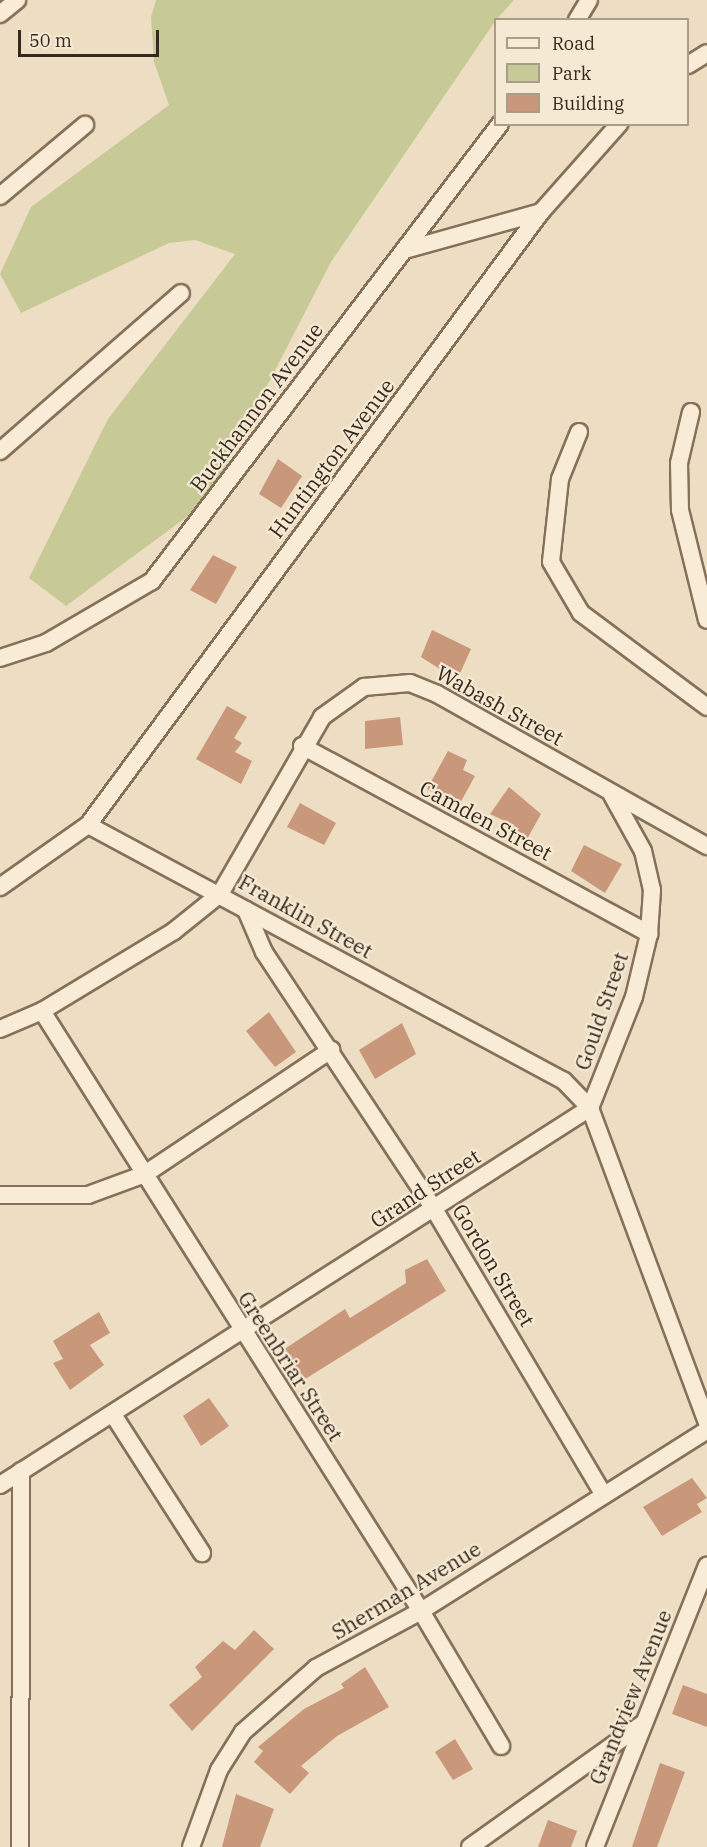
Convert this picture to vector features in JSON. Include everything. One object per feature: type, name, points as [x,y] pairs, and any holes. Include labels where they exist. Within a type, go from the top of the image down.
[{"type":"street","points":[[0,14],[17,0]]},
{"type":"street","points":[[578,18],[589,0]]},
{"type":"street","points":[[689,64],[707,53]]},
{"type":"street","points":[[0,196],[85,125]]},
{"type":"street","name":"Buckhannon Avenue","points":[[0,658],[46,643],[152,581],[498,126]]},
{"type":"street","name":"Huntington Avenue","points":[[87,825],[541,212],[617,126]]},
{"type":"street","points":[[405,250],[541,212]]},
{"type":"street","points":[[0,451],[181,293]]},
{"type":"street","points":[[691,412],[679,463],[680,510],[707,620]]},
{"type":"street","points":[[579,432],[560,479],[551,562],[581,613],[707,707]]},
{"type":"street","name":"Wabash Street","points":[[220,894],[302,746],[343,698],[386,682],[410,683],[707,846]]},
{"type":"street","name":"Camden Street","points":[[302,746],[649,934]]},
{"type":"street","name":"Gould Street","points":[[590,1108],[634,997],[649,934],[652,890],[644,851],[610,792]]},
{"type":"street","points":[[0,887],[87,825]]},
{"type":"street","name":"Franklin Street","points":[[87,825],[220,894],[564,1081],[590,1108]]},
{"type":"street","points":[[0,1029],[42,1011],[174,931],[220,894]]},
{"type":"street","name":"Gordon Street","points":[[246,910],[264,952],[331,1050],[434,1209],[603,1494]]},
{"type":"street","name":"Greenbriar Street","points":[[42,1011],[146,1174],[242,1332],[422,1611],[501,1746]]},
{"type":"street","points":[[0,1195],[88,1195],[146,1174],[331,1050]]},
{"type":"street","points":[[590,1108],[707,1423]]},
{"type":"street","name":"Grand Street","points":[[0,1485],[114,1416],[590,1108]]},
{"type":"street","points":[[114,1416],[202,1553]]},
{"type":"street","name":"Sherman Avenue","points":[[191,1847],[219,1770],[243,1732],[316,1668],[422,1611],[707,1430]]},
{"type":"street","points":[[20,1847],[21,1472]]},
{"type":"street","name":"Grandview Avenue","points":[[595,1847],[707,1564]]},
{"type":"street","points":[[470,1847],[644,1723]]},
{"type":"green space","points":[[156,0],[514,0],[498,18],[494,18],[494,23],[331,262],[207,502],[66,606],[29,578],[108,419],[235,254],[195,240],[169,243],[21,313],[0,274],[31,207],[169,105],[154,62],[151,17]]},
{"type":"building","points":[[278,459],[302,476],[281,508],[259,494]]},
{"type":"building","points":[[213,555],[237,567],[216,604],[190,590]]},
{"type":"building","points":[[432,630],[471,649],[457,680],[421,657]]},
{"type":"building","points":[[227,706],[247,717],[234,738],[242,743],[235,752],[252,761],[241,784],[196,759]]},
{"type":"building","points":[[400,717],[403,745],[365,749],[365,721]]},
{"type":"building","points":[[448,751],[467,760],[463,770],[475,776],[459,805],[427,789]]},
{"type":"building","points":[[509,787],[541,814],[526,841],[503,831],[509,823],[490,814]]},
{"type":"building","points":[[300,803],[336,823],[324,845],[287,827]]},
{"type":"building","points":[[584,845],[622,864],[605,893],[571,871]]},
{"type":"building","points":[[269,1012],[296,1052],[275,1067],[246,1031]]},
{"type":"building","points":[[402,1023],[416,1054],[375,1079],[359,1050]]},
{"type":"building","points":[[427,1259],[446,1291],[302,1381],[283,1350],[345,1309],[350,1318],[406,1283],[405,1270]]},
{"type":"building","points":[[99,1312],[110,1333],[90,1345],[104,1365],[70,1390],[53,1363],[63,1359],[53,1341]]},
{"type":"building","points":[[209,1398],[229,1426],[201,1446],[183,1416]]},
{"type":"building","points":[[692,1478],[707,1498],[697,1504],[702,1512],[662,1536],[643,1507]]},
{"type":"building","points":[[254,1630],[274,1649],[192,1731],[169,1705],[202,1677],[195,1667],[223,1641],[235,1650]]},
{"type":"building","points":[[365,1667],[389,1707],[337,1736],[301,1766],[309,1773],[290,1794],[254,1762],[263,1751],[258,1747],[304,1709],[344,1688],[341,1684]]},
{"type":"building","points":[[683,1685],[707,1694],[707,1727],[672,1714]]},
{"type":"building","points":[[455,1739],[473,1769],[453,1780],[435,1752]]},
{"type":"building","points":[[660,1763],[685,1772],[657,1847],[632,1847]]},
{"type":"building","points":[[236,1794],[274,1809],[260,1847],[222,1847]]},
{"type":"building","points":[[548,1820],[577,1831],[571,1847],[538,1847]]}]
